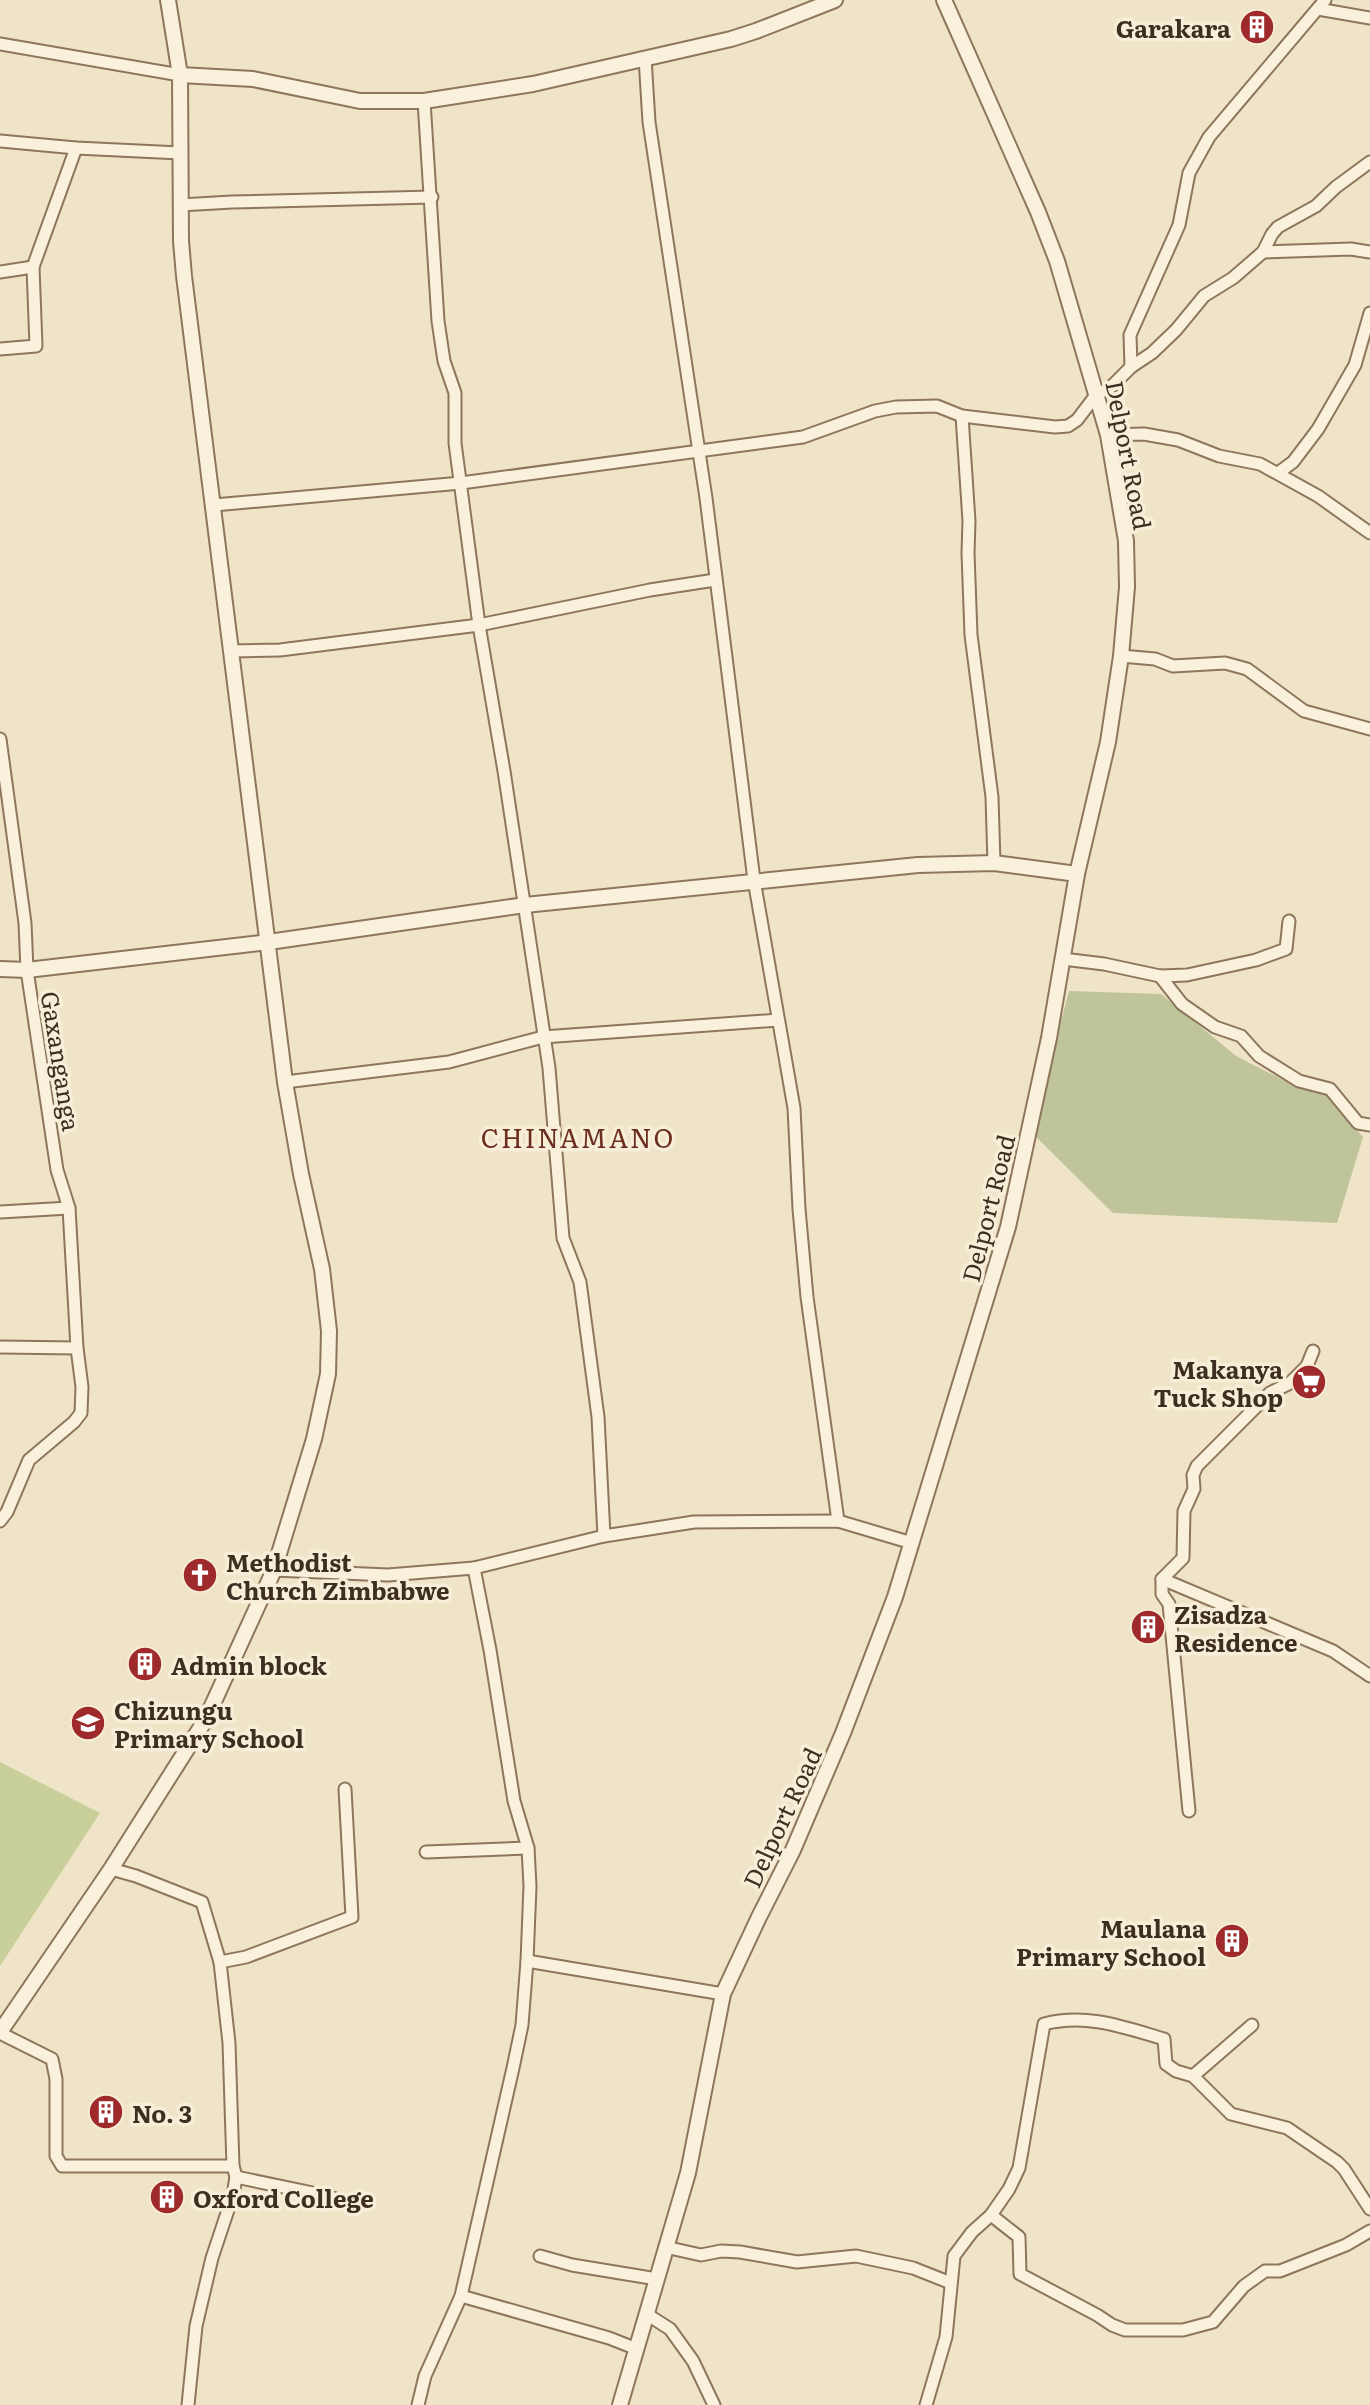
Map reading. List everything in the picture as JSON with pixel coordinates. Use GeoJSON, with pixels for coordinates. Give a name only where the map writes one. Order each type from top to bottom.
{"type":"FeatureCollection","features":[{"type":"Feature","properties":{"kind":"street"},"geometry":{"type":"LineString","coordinates":[[168,0],[180,75],[180,205],[184,276],[285,1082],[322,1269],[329,1331],[328,1374],[314,1439],[274,1570],[206,1719],[111,1869],[0,2032],[52,2059],[56,2079],[56,2156],[62,2166],[235,2171],[351,2204]]}},
{"type":"Feature","properties":{"kind":"street"},"geometry":{"type":"LineString","coordinates":[[0,44],[180,75],[253,79],[360,101],[424,101],[533,84],[756,31],[835,0]]}},
{"type":"Feature","properties":{"kind":"street","name":"Delport Road"},"geometry":{"type":"LineString","coordinates":[[620,2405],[688,2173],[723,1994],[793,1850],[843,1733],[895,1597],[1008,1227],[1049,1038],[1077,874],[1108,742],[1121,656],[1127,587],[1126,541],[1108,435],[1061,274],[1043,225],[944,0]]}},
{"type":"Feature","properties":{"kind":"street"},"geometry":{"type":"LineString","coordinates":[[1131,367],[1130,335],[1179,225],[1189,173],[1209,137],[1322,4],[1370,18]]}},
{"type":"Feature","properties":{"kind":"street"},"geometry":{"type":"LineString","coordinates":[[645,58],[649,122],[699,451],[754,880],[797,1130],[799,1209],[807,1297],[838,1521]]}},
{"type":"Feature","properties":{"kind":"street"},"geometry":{"type":"LineString","coordinates":[[424,101],[438,321],[444,361],[456,402],[455,443],[479,625],[549,1068],[563,1238],[580,1282],[598,1417],[604,1536]]}},
{"type":"Feature","properties":{"kind":"street"},"geometry":{"type":"LineString","coordinates":[[0,141],[180,153]]}},
{"type":"Feature","properties":{"kind":"street"},"geometry":{"type":"LineString","coordinates":[[0,349],[36,346],[33,267],[76,148]]}},
{"type":"Feature","properties":{"kind":"street"},"geometry":{"type":"LineString","coordinates":[[214,505],[461,483],[803,437],[875,411],[896,407],[937,406],[962,416],[1068,426],[1077,420],[1096,395],[1111,387],[1131,367],[1152,353],[1204,296],[1233,278],[1263,252],[1278,227],[1316,206],[1370,162]]}},
{"type":"Feature","properties":{"kind":"street"},"geometry":{"type":"LineString","coordinates":[[180,205],[432,197]]}},
{"type":"Feature","properties":{"kind":"street"},"geometry":{"type":"LineString","coordinates":[[1263,252],[1351,249],[1370,252]]}},
{"type":"Feature","properties":{"kind":"street"},"geometry":{"type":"LineString","coordinates":[[0,272],[33,267]]}},
{"type":"Feature","properties":{"kind":"street"},"geometry":{"type":"LineString","coordinates":[[1278,473],[1293,462],[1318,429],[1355,365],[1370,313]]}},
{"type":"Feature","properties":{"kind":"street"},"geometry":{"type":"LineString","coordinates":[[962,416],[969,521],[971,635],[992,797],[994,863]]}},
{"type":"Feature","properties":{"kind":"street"},"geometry":{"type":"LineString","coordinates":[[1108,435],[1144,434],[1178,440],[1219,456],[1260,464],[1318,496],[1370,533]]}},
{"type":"Feature","properties":{"kind":"street"},"geometry":{"type":"LineString","coordinates":[[231,651],[280,650],[479,625],[715,580]]}},
{"type":"Feature","properties":{"kind":"street"},"geometry":{"type":"LineString","coordinates":[[1121,656],[1155,659],[1173,666],[1225,663],[1247,669],[1304,711],[1370,729]]}},
{"type":"Feature","properties":{"kind":"street","name":"Gaxanganga"},"geometry":{"type":"LineString","coordinates":[[0,739],[1,765],[25,923],[27,970],[57,1170],[69,1208],[82,1387],[81,1413],[29,1460],[7,1512],[0,1521]]}},
{"type":"Feature","properties":{"kind":"street"},"geometry":{"type":"LineString","coordinates":[[0,969],[27,970],[269,942],[525,905],[918,865],[994,863],[1077,874]]}},
{"type":"Feature","properties":{"kind":"street"},"geometry":{"type":"LineString","coordinates":[[1063,959],[1160,976],[1187,975],[1256,960],[1286,949],[1289,921]]}},
{"type":"Feature","properties":{"kind":"street"},"geometry":{"type":"LineString","coordinates":[[1160,976],[1182,1004],[1215,1027],[1241,1036],[1259,1056],[1299,1081],[1330,1089],[1358,1123],[1370,1125]]}},
{"type":"Feature","properties":{"kind":"street"},"geometry":{"type":"LineString","coordinates":[[285,1082],[449,1062],[543,1037],[778,1020]]}},
{"type":"Feature","properties":{"kind":"street"},"geometry":{"type":"LineString","coordinates":[[0,1212],[69,1208]]}},
{"type":"Feature","properties":{"kind":"street"},"geometry":{"type":"LineString","coordinates":[[0,1347],[77,1348]]}},
{"type":"Feature","properties":{"kind":"street"},"geometry":{"type":"LineString","coordinates":[[1189,1811],[1169,1604],[1162,1594],[1162,1579],[1183,1558],[1184,1511],[1194,1489],[1193,1475],[1197,1466],[1270,1393],[1290,1383],[1307,1366],[1313,1351]]}},
{"type":"Feature","properties":{"kind":"street"},"geometry":{"type":"LineString","coordinates":[[274,1570],[388,1575],[474,1568],[604,1536],[694,1522],[838,1521],[912,1543]]}},
{"type":"Feature","properties":{"kind":"street"},"geometry":{"type":"LineString","coordinates":[[418,2405],[425,2376],[461,2296],[522,2025],[527,1961],[528,1848],[514,1801],[474,1568]]}},
{"type":"Feature","properties":{"kind":"street"},"geometry":{"type":"LineString","coordinates":[[1162,1579],[1333,1651],[1370,1676]]}},
{"type":"Feature","properties":{"kind":"street"},"geometry":{"type":"LineString","coordinates":[[220,1962],[246,1957],[352,1917],[345,1789]]}},
{"type":"Feature","properties":{"kind":"street"},"geometry":{"type":"LineString","coordinates":[[426,1852],[528,1848]]}},
{"type":"Feature","properties":{"kind":"street"},"geometry":{"type":"LineString","coordinates":[[111,1869],[202,1902],[220,1962],[229,2043],[235,2171],[233,2195],[212,2258],[196,2326],[188,2405]]}},
{"type":"Feature","properties":{"kind":"street"},"geometry":{"type":"LineString","coordinates":[[527,1961],[723,1994]]}},
{"type":"Feature","properties":{"kind":"street"},"geometry":{"type":"LineString","coordinates":[[926,2405],[946,2337],[954,2256],[972,2232],[991,2215],[1019,2168],[1044,2024],[1077,2018],[1164,2039],[1166,2064],[1193,2076],[1231,2114],[1287,2128],[1337,2162],[1370,2209]]}},
{"type":"Feature","properties":{"kind":"street"},"geometry":{"type":"LineString","coordinates":[[1193,2076],[1252,2025]]}},
{"type":"Feature","properties":{"kind":"street"},"geometry":{"type":"LineString","coordinates":[[991,2215],[1019,2237],[1020,2274],[1125,2330],[1183,2330],[1213,2322],[1244,2286],[1265,2271],[1280,2271],[1346,2245],[1370,2231]]}},
{"type":"Feature","properties":{"kind":"street"},"geometry":{"type":"LineString","coordinates":[[665,2247],[701,2255],[721,2251],[740,2252],[797,2262],[856,2256],[913,2268],[951,2283]]}},
{"type":"Feature","properties":{"kind":"street"},"geometry":{"type":"LineString","coordinates":[[540,2256],[572,2265],[657,2279]]}},
{"type":"Feature","properties":{"kind":"street"},"geometry":{"type":"LineString","coordinates":[[461,2296],[609,2338],[637,2349]]}},
{"type":"Feature","properties":{"kind":"street"},"geometry":{"type":"LineString","coordinates":[[648,2315],[670,2329],[693,2361],[714,2405]]}},
{"type":"Feature","properties":{"kind":"green space"},"geometry":{"type":"Polygon","coordinates":[[[1069,991],[1161,994],[1236,1056],[1283,1080],[1328,1095],[1363,1137],[1337,1223],[1113,1213],[1032,1133],[1069,991]]]}},
{"type":"Feature","properties":{"kind":"green space"},"geometry":{"type":"Polygon","coordinates":[[[0,1762],[100,1813],[0,1966],[0,1762]]]}},
{"type":"Feature","properties":{"kind":"place","name":"Garakara"},"geometry":{"type":"Point","coordinates":[1257,27]}},
{"type":"Feature","properties":{"kind":"place","name":"Makanya Tuck Shop"},"geometry":{"type":"Point","coordinates":[1309,1382]}},
{"type":"Feature","properties":{"kind":"place","name":"Methodist Church Zimbabwe"},"geometry":{"type":"Point","coordinates":[200,1575]}},
{"type":"Feature","properties":{"kind":"place","name":"Zisadza Residence"},"geometry":{"type":"Point","coordinates":[1148,1627]}},
{"type":"Feature","properties":{"kind":"place","name":"Admin block"},"geometry":{"type":"Point","coordinates":[145,1664]}},
{"type":"Feature","properties":{"kind":"place","name":"Chizungu Primary School"},"geometry":{"type":"Point","coordinates":[88,1723]}},
{"type":"Feature","properties":{"kind":"place","name":"Maulana Primary School"},"geometry":{"type":"Point","coordinates":[1232,1941]}},
{"type":"Feature","properties":{"kind":"place","name":"No. 3"},"geometry":{"type":"Point","coordinates":[106,2112]}},
{"type":"Feature","properties":{"kind":"place","name":"Oxford College"},"geometry":{"type":"Point","coordinates":[167,2197]}},
{"type":"Feature","properties":{"kind":"district","name":"CHINAMANO"},"geometry":{"type":"Point","coordinates":[578,1136]}}]}
